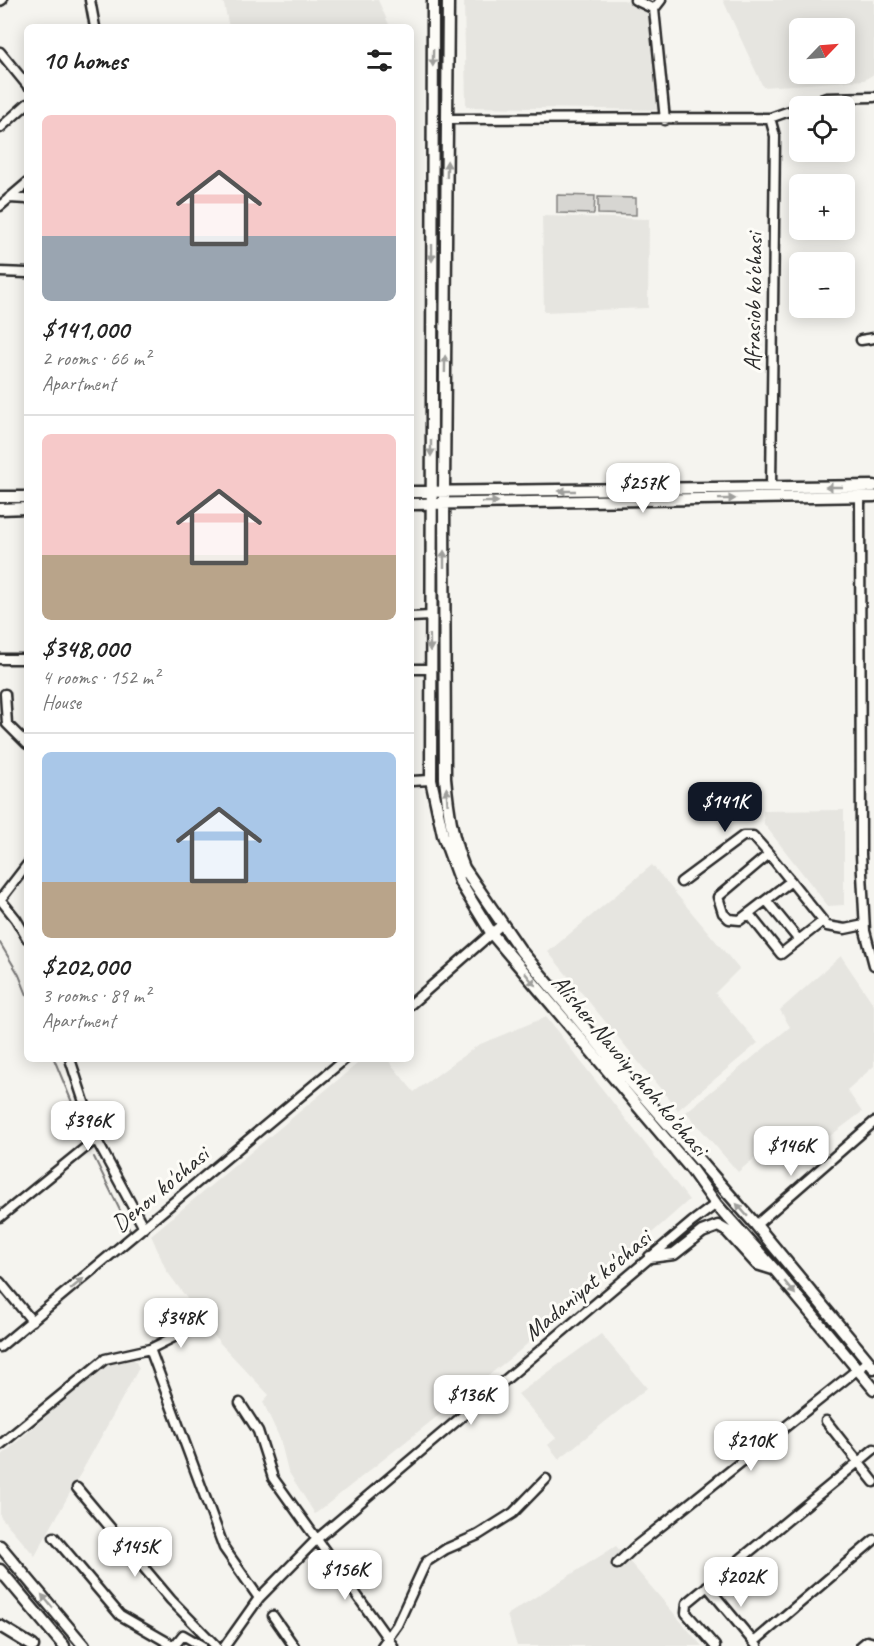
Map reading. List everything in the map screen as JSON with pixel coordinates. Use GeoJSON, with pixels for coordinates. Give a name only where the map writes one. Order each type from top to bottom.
{"type":"FeatureCollection","features":[{"type":"Feature","properties":{"kind":"main road","name":"Alisher Navoiy shoh ko'chasi"},"geometry":{"type":"LineString","coordinates":[[433,0],[430,780],[443,835],[460,882],[492,933],[691,1169],[715,1203],[776,1270],[874,1389]]}},
{"type":"Feature","properties":{"kind":"main road","name":"Alisher Navoiy shoh ko'chasi"},"geometry":{"type":"LineString","coordinates":[[448,0],[444,491],[445,770],[448,810],[459,855],[501,925],[521,951],[621,1071],[756,1225],[871,1364]]}},
{"type":"Feature","properties":{"kind":"main road"},"geometry":{"type":"LineString","coordinates":[[432,303],[446,303]]}},
{"type":"Feature","properties":{"kind":"main road"},"geometry":{"type":"LineString","coordinates":[[414,492],[874,486]]}},
{"type":"Feature","properties":{"kind":"main road"},"geometry":{"type":"LineString","coordinates":[[414,504],[874,496]]}},
{"type":"Feature","properties":{"kind":"main road"},"geometry":{"type":"LineString","coordinates":[[0,497],[24,497]]}},
{"type":"Feature","properties":{"kind":"main road"},"geometry":{"type":"LineString","coordinates":[[0,509],[24,508]]}},
{"type":"Feature","properties":{"kind":"main road"},"geometry":{"type":"LineString","coordinates":[[715,1203],[718,1192],[727,1192]]}},
{"type":"Feature","properties":{"kind":"main road"},"geometry":{"type":"LineString","coordinates":[[745,1236],[753,1233],[756,1225]]}},
{"type":"Feature","properties":{"kind":"main road"},"geometry":{"type":"LineString","coordinates":[[650,1257],[674,1254],[702,1232],[718,1226],[727,1232],[757,1264],[776,1270]]}},
{"type":"Feature","properties":{"kind":"main road"},"geometry":{"type":"LineString","coordinates":[[0,1546],[84,1646]]}},
{"type":"Feature","properties":{"kind":"main road"},"geometry":{"type":"LineString","coordinates":[[0,1570],[64,1646]]}},
{"type":"Feature","properties":{"kind":"main road"},"geometry":{"type":"LineString","coordinates":[[0,1626],[33,1646]]}},
{"type":"Feature","properties":{"kind":"street"},"geometry":{"type":"LineString","coordinates":[[90,0],[94,24]]}},
{"type":"Feature","properties":{"kind":"street"},"geometry":{"type":"LineString","coordinates":[[635,0],[654,9]]}},
{"type":"Feature","properties":{"kind":"street"},"geometry":{"type":"LineString","coordinates":[[661,0],[654,9],[665,120]]}},
{"type":"Feature","properties":{"kind":"street"},"geometry":{"type":"LineString","coordinates":[[0,52],[24,81]]}},
{"type":"Feature","properties":{"kind":"street"},"geometry":{"type":"LineString","coordinates":[[448,119],[770,118],[826,98],[874,97]]}},
{"type":"Feature","properties":{"kind":"street"},"geometry":{"type":"LineString","coordinates":[[0,128],[24,107]]}},
{"type":"Feature","properties":{"kind":"street","name":"Afrasiob ko'chasi"},"geometry":{"type":"LineString","coordinates":[[770,118],[775,136],[771,487]]}},
{"type":"Feature","properties":{"kind":"street"},"geometry":{"type":"LineString","coordinates":[[0,206],[24,186]]}},
{"type":"Feature","properties":{"kind":"street"},"geometry":{"type":"LineString","coordinates":[[9,198],[24,199]]}},
{"type":"Feature","properties":{"kind":"street"},"geometry":{"type":"LineString","coordinates":[[0,272],[24,273]]}},
{"type":"Feature","properties":{"kind":"street"},"geometry":{"type":"LineString","coordinates":[[861,339],[874,338]]}},
{"type":"Feature","properties":{"kind":"street"},"geometry":{"type":"LineString","coordinates":[[860,496],[861,854],[864,925],[874,965]]}},
{"type":"Feature","properties":{"kind":"street"},"geometry":{"type":"LineString","coordinates":[[414,617],[430,616]]}},
{"type":"Feature","properties":{"kind":"street"},"geometry":{"type":"LineString","coordinates":[[0,659],[24,659]]}},
{"type":"Feature","properties":{"kind":"street"},"geometry":{"type":"LineString","coordinates":[[414,669],[431,669]]}},
{"type":"Feature","properties":{"kind":"street"},"geometry":{"type":"LineString","coordinates":[[5,694],[7,724],[24,741]]}},
{"type":"Feature","properties":{"kind":"street"},"geometry":{"type":"LineString","coordinates":[[414,781],[430,780]]}},
{"type":"Feature","properties":{"kind":"street"},"geometry":{"type":"LineString","coordinates":[[681,882],[743,836],[753,837],[827,926],[845,929],[864,925]]}},
{"type":"Feature","properties":{"kind":"street"},"geometry":{"type":"LineString","coordinates":[[769,854],[718,897],[723,913],[729,919],[740,920],[791,881]]}},
{"type":"Feature","properties":{"kind":"street"},"geometry":{"type":"LineString","coordinates":[[24,869],[0,900],[24,933]]}},
{"type":"Feature","properties":{"kind":"street"},"geometry":{"type":"LineString","coordinates":[[766,900],[798,939]]}},
{"type":"Feature","properties":{"kind":"street"},"geometry":{"type":"LineString","coordinates":[[749,914],[781,954],[823,921]]}},
{"type":"Feature","properties":{"kind":"street"},"geometry":{"type":"LineString","coordinates":[[414,1001],[501,925]]}},
{"type":"Feature","properties":{"kind":"street"},"geometry":{"type":"LineString","coordinates":[[71,1062],[96,1139],[144,1228]]}},
{"type":"Feature","properties":{"kind":"street","name":"Denov ko'chasi"},"geometry":{"type":"LineString","coordinates":[[0,1347],[341,1062]]}},
{"type":"Feature","properties":{"kind":"street"},"geometry":{"type":"LineString","coordinates":[[756,1225],[874,1122]]}},
{"type":"Feature","properties":{"kind":"street"},"geometry":{"type":"LineString","coordinates":[[0,1217],[96,1139]]}},
{"type":"Feature","properties":{"kind":"street","name":"Madaniyat ko'chasi"},"geometry":{"type":"LineString","coordinates":[[225,1646],[259,1598],[317,1539],[715,1203]]}},
{"type":"Feature","properties":{"kind":"street"},"geometry":{"type":"LineString","coordinates":[[0,1281],[32,1321]]}},
{"type":"Feature","properties":{"kind":"street"},"geometry":{"type":"LineString","coordinates":[[0,1445],[105,1359],[150,1349],[200,1324]]}},
{"type":"Feature","properties":{"kind":"street"},"geometry":{"type":"LineString","coordinates":[[150,1349],[224,1548],[259,1598]]}},
{"type":"Feature","properties":{"kind":"street"},"geometry":{"type":"LineString","coordinates":[[616,1564],[857,1370],[871,1364]]}},
{"type":"Feature","properties":{"kind":"street"},"geometry":{"type":"LineString","coordinates":[[240,1403],[258,1431],[273,1478],[388,1644]]}},
{"type":"Feature","properties":{"kind":"street"},"geometry":{"type":"LineString","coordinates":[[826,1421],[874,1482]]}},
{"type":"Feature","properties":{"kind":"street"},"geometry":{"type":"LineString","coordinates":[[715,1646],[686,1613],[687,1603],[874,1449]]}},
{"type":"Feature","properties":{"kind":"street"},"geometry":{"type":"LineString","coordinates":[[388,1644],[426,1562],[446,1549],[478,1535],[513,1513],[546,1479]]}},
{"type":"Feature","properties":{"kind":"street"},"geometry":{"type":"LineString","coordinates":[[77,1488],[171,1600],[216,1646]]}},
{"type":"Feature","properties":{"kind":"street"},"geometry":{"type":"LineString","coordinates":[[54,1537],[120,1616],[174,1646],[183,1635],[202,1646]]}},
{"type":"Feature","properties":{"kind":"street"},"geometry":{"type":"LineString","coordinates":[[706,1586],[755,1644],[874,1540]]}},
{"type":"Feature","properties":{"kind":"street"},"geometry":{"type":"LineString","coordinates":[[273,1616],[294,1646]]}},
{"type":"Feature","properties":{"kind":"street"},"geometry":{"type":"LineString","coordinates":[[861,1646],[867,1641],[874,1642]]}},
{"type":"Feature","properties":{"kind":"shaded area"},"geometry":{"type":"Polygon","coordinates":[[[223,0],[378,0],[389,24],[228,24],[223,0]]]}},
{"type":"Feature","properties":{"kind":"shaded area"},"geometry":{"type":"Polygon","coordinates":[[[464,0],[624,0],[648,11],[653,29],[660,110],[466,107],[464,0]]]}},
{"type":"Feature","properties":{"kind":"shaded area"},"geometry":{"type":"Polygon","coordinates":[[[723,0],[874,0],[874,74],[864,80],[855,81],[855,18],[789,18],[789,84],[806,84],[763,87],[723,0]]]}},
{"type":"Feature","properties":{"kind":"shaded area"},"geometry":{"type":"Polygon","coordinates":[[[557,195],[595,196],[594,214],[557,213],[557,195]]]}},
{"type":"Feature","properties":{"kind":"shaded area"},"geometry":{"type":"Polygon","coordinates":[[[598,197],[636,198],[636,215],[598,214],[598,197]]]}},
{"type":"Feature","properties":{"kind":"shaded area"},"geometry":{"type":"Polygon","coordinates":[[[542,216],[649,219],[648,308],[544,312],[542,216]]]}},
{"type":"Feature","properties":{"kind":"shaded area"},"geometry":{"type":"Polygon","coordinates":[[[844,810],[844,905],[828,906],[764,824],[763,811],[844,810]]]}},
{"type":"Feature","properties":{"kind":"shaded area"},"geometry":{"type":"Polygon","coordinates":[[[652,865],[739,969],[715,993],[758,1043],[678,1110],[548,952],[652,865]]]}},
{"type":"Feature","properties":{"kind":"shaded area"},"geometry":{"type":"Polygon","coordinates":[[[841,956],[874,1005],[874,1066],[847,1090],[862,1112],[798,1160],[775,1141],[738,1172],[686,1112],[790,1027],[780,1010],[841,956]]]}},
{"type":"Feature","properties":{"kind":"shaded area"},"geometry":{"type":"Polygon","coordinates":[[[546,1017],[689,1200],[518,1352],[315,1514],[288,1471],[280,1439],[263,1402],[269,1395],[219,1342],[166,1270],[151,1235],[359,1062],[389,1062],[414,1092],[478,1045],[546,1017]]]}},
{"type":"Feature","properties":{"kind":"shaded area"},"geometry":{"type":"Polygon","coordinates":[[[601,1334],[647,1388],[559,1459],[548,1445],[556,1438],[518,1394],[601,1334]]]}},
{"type":"Feature","properties":{"kind":"shaded area"},"geometry":{"type":"Polygon","coordinates":[[[133,1357],[139,1368],[35,1556],[0,1516],[0,1457],[105,1364],[133,1357]]]}},
{"type":"Feature","properties":{"kind":"shaded area"},"geometry":{"type":"Polygon","coordinates":[[[616,1546],[702,1646],[517,1646],[507,1615],[616,1546]]]}},
{"type":"Feature","properties":{"kind":"waterway"},"geometry":{"type":"LineString","coordinates":[[0,943],[24,988]]}},
{"type":"Feature","properties":{"kind":"waterway"},"geometry":{"type":"LineString","coordinates":[[55,1062],[86,1136]]}},
{"type":"Feature","properties":{"kind":"waterway"},"geometry":{"type":"LineString","coordinates":[[94,1157],[131,1233]]}}]}
